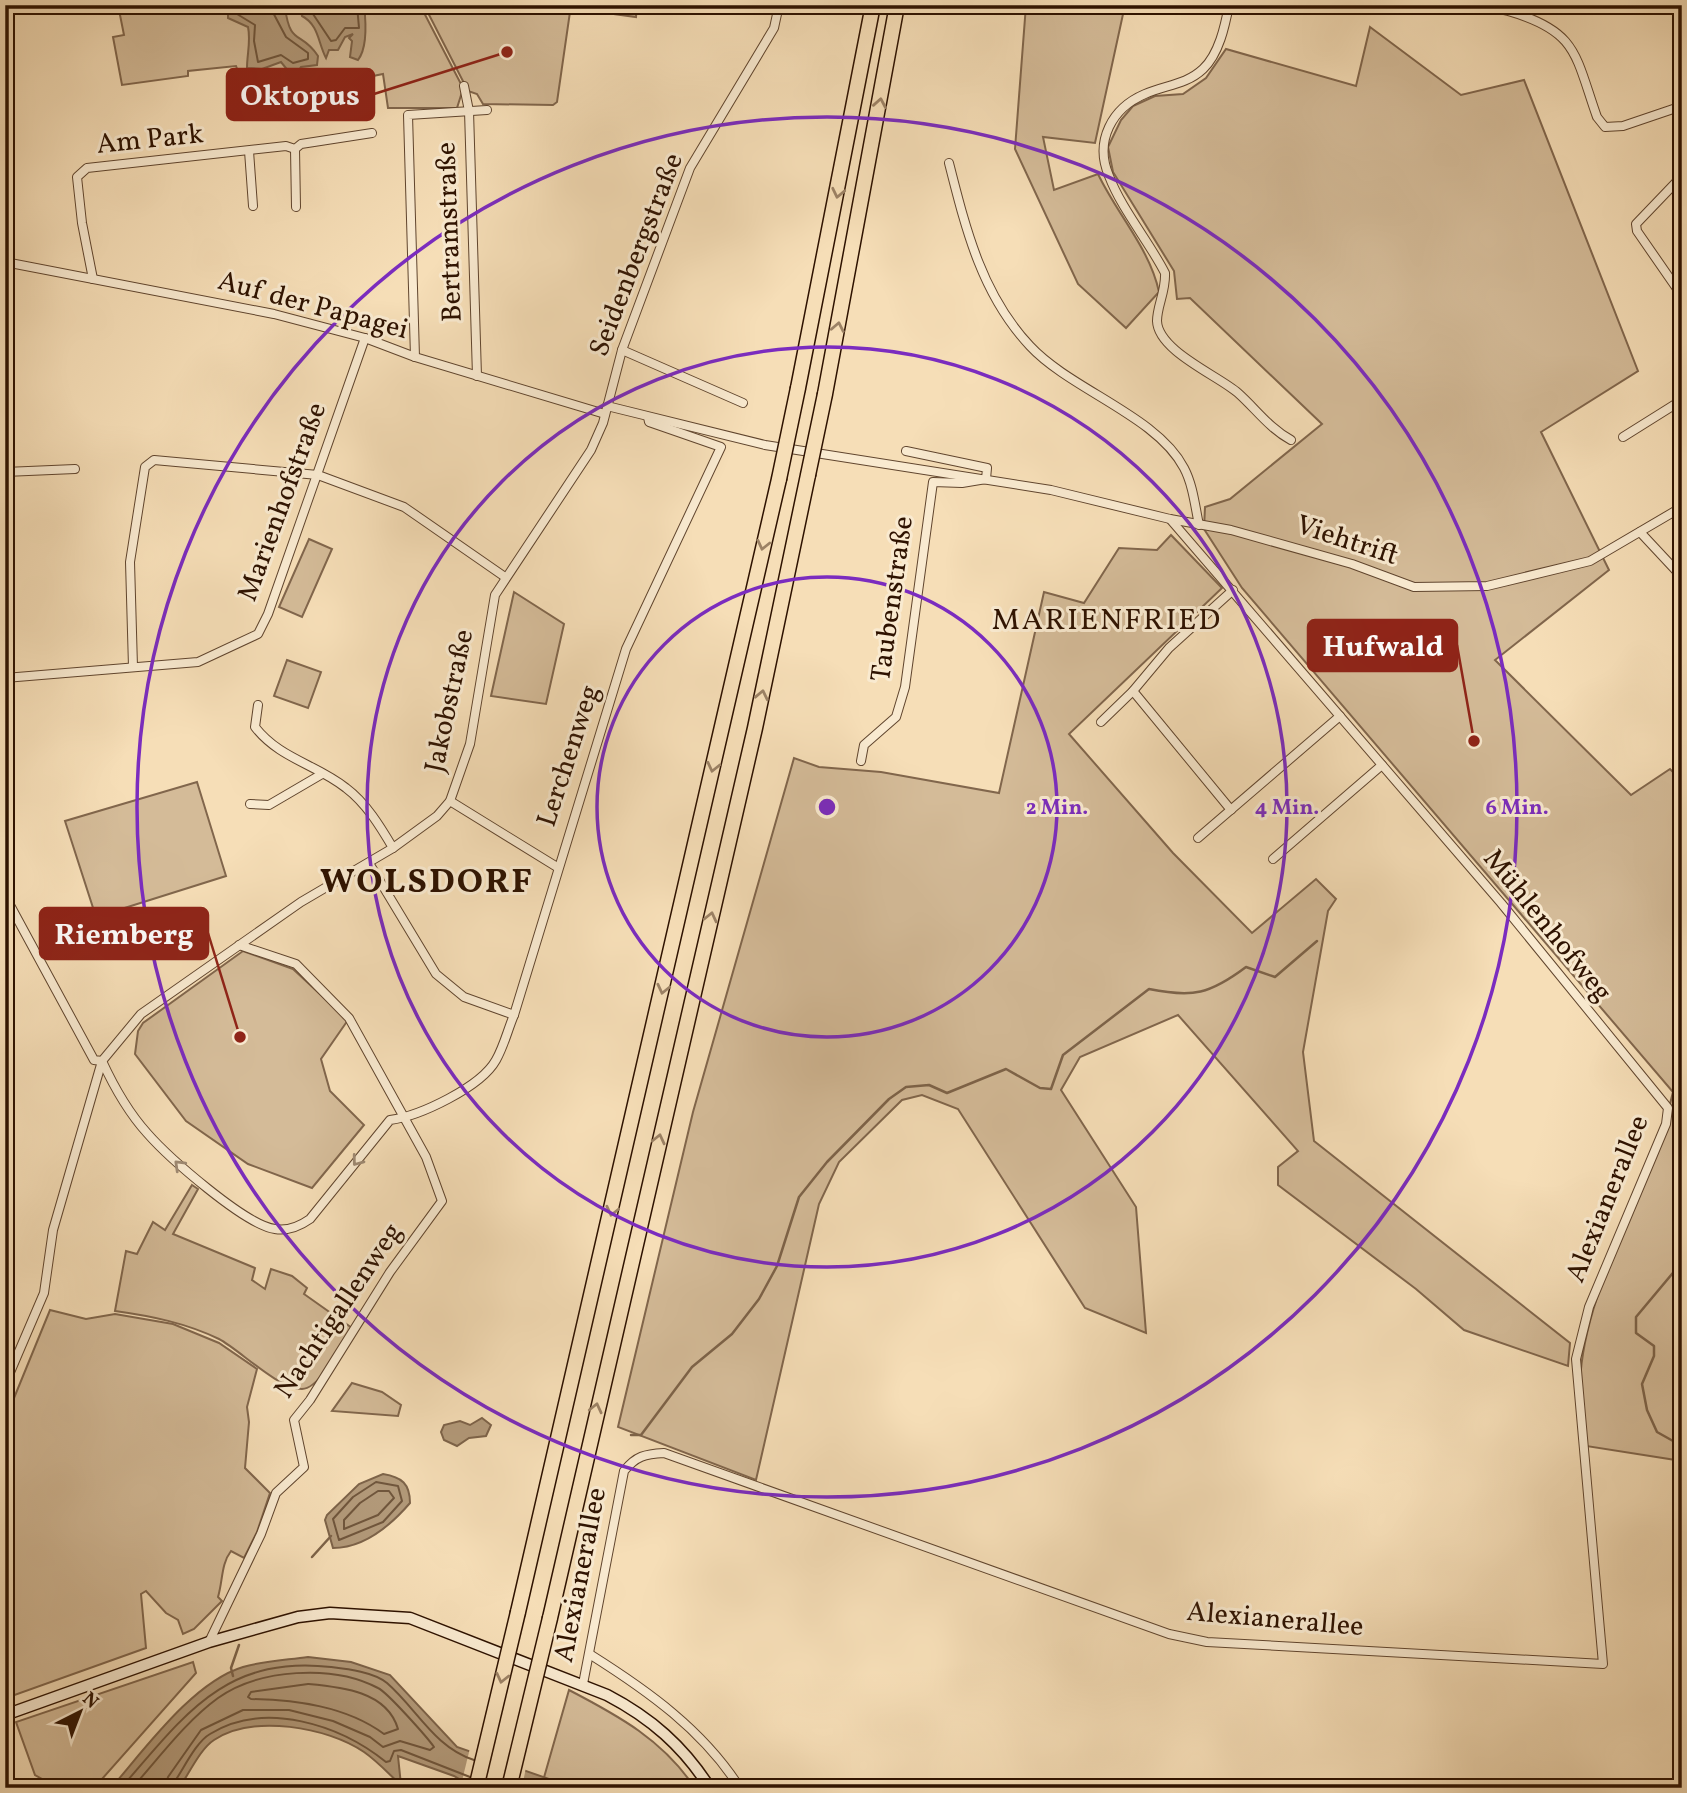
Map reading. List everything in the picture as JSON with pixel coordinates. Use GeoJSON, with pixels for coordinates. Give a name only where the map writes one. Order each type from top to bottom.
{"type":"FeatureCollection","features":[{"type":"Feature","properties":{"kind":"highway"},"geometry":{"type":"LineString","coordinates":[[476,1788],[779,479],[873,5]]}},
{"type":"Feature","properties":{"kind":"highway"},"geometry":{"type":"LineString","coordinates":[[509,1788],[755,728],[825,394],[897,5]]}},
{"type":"Feature","properties":{"kind":"main road"},"geometry":{"type":"LineString","coordinates":[[5,1716],[209,1642],[298,1617],[330,1613],[410,1618],[583,1684],[634,1709],[665,1732],[692,1759],[710,1788]]}},
{"type":"Feature","properties":{"kind":"street","name":"Seidenbergstraße"},"geometry":{"type":"LineString","coordinates":[[606,410],[622,350],[690,168],[774,28],[779,5]]}},
{"type":"Feature","properties":{"kind":"street"},"geometry":{"type":"LineString","coordinates":[[1229,5],[1210,62],[1193,77],[1172,88],[1147,93],[1122,106],[1106,131],[1102,155],[1109,176],[1165,273],[1166,289],[1157,322],[1162,334],[1201,370],[1236,391],[1275,431],[1291,440]]}},
{"type":"Feature","properties":{"kind":"street"},"geometry":{"type":"LineString","coordinates":[[1476,5],[1494,12],[1504,9],[1553,29],[1569,41],[1597,117],[1605,127],[1623,125],[1682,106]]}},
{"type":"Feature","properties":{"kind":"street","name":"Bertramstraße"},"geometry":{"type":"LineString","coordinates":[[464,86],[469,111],[477,376]]}},
{"type":"Feature","properties":{"kind":"street"},"geometry":{"type":"LineString","coordinates":[[415,357],[408,115],[487,110]]}},
{"type":"Feature","properties":{"kind":"street","name":"Am Park"},"geometry":{"type":"LineString","coordinates":[[93,279],[77,177],[87,168],[286,146],[295,149],[301,144],[372,134]]}},
{"type":"Feature","properties":{"kind":"street"},"geometry":{"type":"LineString","coordinates":[[295,149],[296,207]]}},
{"type":"Feature","properties":{"kind":"street"},"geometry":{"type":"LineString","coordinates":[[249,150],[253,206]]}},
{"type":"Feature","properties":{"kind":"street"},"geometry":{"type":"LineString","coordinates":[[949,163],[985,282],[1001,311],[1030,347],[1050,365],[1154,434],[1171,450],[1184,468],[1199,525]]}},
{"type":"Feature","properties":{"kind":"street"},"geometry":{"type":"LineString","coordinates":[[1682,176],[1636,224],[1637,231],[1682,296]]}},
{"type":"Feature","properties":{"kind":"street","name":"Auf der Papagei"},"geometry":{"type":"LineString","coordinates":[[5,262],[274,314],[365,338],[477,376],[606,410],[765,445]]}},
{"type":"Feature","properties":{"kind":"street","name":"Marienhofstraße"},"geometry":{"type":"LineString","coordinates":[[8,677],[198,662],[258,634],[268,614],[365,338]]}},
{"type":"Feature","properties":{"kind":"street"},"geometry":{"type":"LineString","coordinates":[[622,350],[743,403]]}},
{"type":"Feature","properties":{"kind":"street"},"geometry":{"type":"LineString","coordinates":[[1623,437],[1682,400]]}},
{"type":"Feature","properties":{"kind":"street","name":"Jakobstraße"},"geometry":{"type":"LineString","coordinates":[[102,1061],[141,1014],[301,902],[393,848],[437,816],[450,801],[470,744],[495,595],[591,450],[606,410]]}},
{"type":"Feature","properties":{"kind":"street","name":"Lerchenweg"},"geometry":{"type":"LineString","coordinates":[[5,896],[94,1060],[102,1061],[119,1096],[147,1133],[191,1175],[226,1202],[273,1229],[299,1226],[310,1219],[379,1130],[390,1120],[405,1118],[474,1083],[495,1062],[514,1014],[626,649],[721,447],[649,422],[648,418]]}},
{"type":"Feature","properties":{"kind":"street","name":"Viehtrift"},"geometry":{"type":"LineString","coordinates":[[765,445],[1051,490],[1170,519],[1231,530],[1301,549],[1414,587],[1487,586],[1590,561],[1682,507]]}},
{"type":"Feature","properties":{"kind":"street","name":"Viehtrift"},"geometry":{"type":"LineString","coordinates":[[906,451],[987,468],[986,479]]}},
{"type":"Feature","properties":{"kind":"street"},"geometry":{"type":"LineString","coordinates":[[133,667],[130,562],[146,464],[162,460],[318,475],[404,507],[505,578]]}},
{"type":"Feature","properties":{"kind":"street"},"geometry":{"type":"LineString","coordinates":[[5,472],[75,469]]}},
{"type":"Feature","properties":{"kind":"street","name":"Taubenstraße"},"geometry":{"type":"LineString","coordinates":[[861,761],[864,745],[896,717],[905,687],[933,482],[962,483],[986,479]]}},
{"type":"Feature","properties":{"kind":"street","name":"Mühlenhofweg"},"geometry":{"type":"LineString","coordinates":[[1170,519],[1501,903],[1668,1108]]}},
{"type":"Feature","properties":{"kind":"street"},"geometry":{"type":"LineString","coordinates":[[1640,533],[1682,577]]}},
{"type":"Feature","properties":{"kind":"street"},"geometry":{"type":"LineString","coordinates":[[5,549],[8,677]]}},
{"type":"Feature","properties":{"kind":"street"},"geometry":{"type":"LineString","coordinates":[[1101,722],[1133,691],[1169,648],[1233,590]]}},
{"type":"Feature","properties":{"kind":"street"},"geometry":{"type":"LineString","coordinates":[[1133,691],[1231,810]]}},
{"type":"Feature","properties":{"kind":"street"},"geometry":{"type":"LineString","coordinates":[[258,705],[255,727],[268,744],[346,788],[375,818],[393,848]]}},
{"type":"Feature","properties":{"kind":"street"},"geometry":{"type":"LineString","coordinates":[[1198,838],[1340,716]]}},
{"type":"Feature","properties":{"kind":"street"},"geometry":{"type":"LineString","coordinates":[[1273,859],[1382,765]]}},
{"type":"Feature","properties":{"kind":"street"},"geometry":{"type":"LineString","coordinates":[[250,804],[269,805],[322,774]]}},
{"type":"Feature","properties":{"kind":"street"},"geometry":{"type":"LineString","coordinates":[[450,801],[557,867]]}},
{"type":"Feature","properties":{"kind":"street"},"geometry":{"type":"LineString","coordinates":[[369,863],[436,974],[464,997],[514,1014]]}},
{"type":"Feature","properties":{"kind":"street"},"geometry":{"type":"LineString","coordinates":[[239,945],[296,964],[349,1018],[405,1118]]}},
{"type":"Feature","properties":{"kind":"street"},"geometry":{"type":"LineString","coordinates":[[5,1384],[44,1293],[53,1230],[102,1061]]}},
{"type":"Feature","properties":{"kind":"street","name":"Alexianerallee"},"geometry":{"type":"LineString","coordinates":[[583,1684],[591,1655],[624,1471],[634,1459],[646,1454],[664,1453],[1170,1634],[1207,1642],[1602,1664],[1576,1359],[1589,1307],[1666,1124],[1668,1108]]}},
{"type":"Feature","properties":{"kind":"street","name":"Nachtigallenweg"},"geometry":{"type":"LineString","coordinates":[[209,1642],[261,1534],[276,1493],[304,1467],[294,1420],[310,1400],[390,1272],[442,1201],[426,1157],[405,1118]]}},
{"type":"Feature","properties":{"kind":"street"},"geometry":{"type":"LineString","coordinates":[[591,1655],[672,1710],[729,1770],[740,1788]]}},
{"type":"Feature","properties":{"kind":"shaded area"},"geometry":{"type":"Polygon","coordinates":[[[118,5],[420,5],[461,84],[462,92],[457,108],[388,108],[383,74],[249,101],[236,66],[188,71],[188,76],[122,85],[113,37],[124,35],[118,5]]]}},
{"type":"Feature","properties":{"kind":"shaded area"},"geometry":{"type":"Polygon","coordinates":[[[424,5],[571,5],[557,102],[553,105],[483,104],[477,94],[468,91],[424,5]]]}},
{"type":"Feature","properties":{"kind":"shaded area"},"geometry":{"type":"Polygon","coordinates":[[[592,5],[637,5],[636,17],[591,11],[592,5]]]}},
{"type":"Feature","properties":{"kind":"shaded area"},"geometry":{"type":"Polygon","coordinates":[[[1026,5],[1125,5],[1095,143],[1043,137],[1054,190],[1098,174],[1141,246],[1155,276],[1159,292],[1126,328],[1078,284],[1015,149],[1026,5]]]}},
{"type":"Feature","properties":{"kind":"shaded area"},"geometry":{"type":"Polygon","coordinates":[[[1370,27],[1461,95],[1524,80],[1638,371],[1541,432],[1609,570],[1495,660],[1631,795],[1670,769],[1682,781],[1682,1461],[1586,1446],[1580,1390],[1584,1346],[1593,1310],[1650,1164],[1673,1092],[1242,588],[1204,529],[1205,507],[1230,499],[1322,424],[1190,298],[1177,299],[1174,271],[1113,172],[1108,147],[1121,120],[1133,106],[1155,96],[1183,94],[1206,78],[1226,49],[1356,86],[1370,27]]]}},
{"type":"Feature","properties":{"kind":"shaded area"},"geometry":{"type":"Polygon","coordinates":[[[1171,535],[1222,588],[1069,734],[1173,853],[1252,933],[1316,879],[1336,899],[1328,911],[1303,1052],[1314,1141],[1570,1343],[1568,1366],[1464,1330],[1416,1289],[1278,1185],[1278,1167],[1298,1151],[1178,1015],[1080,1057],[1061,1090],[1136,1207],[1146,1333],[1085,1308],[958,1109],[922,1095],[902,1100],[839,1162],[819,1204],[756,1480],[618,1427],[693,1112],[794,758],[819,767],[881,772],[999,793],[1044,592],[1084,603],[1119,548],[1157,550],[1171,535]]]}},
{"type":"Feature","properties":{"kind":"shaded area"},"geometry":{"type":"Polygon","coordinates":[[[309,539],[332,549],[302,617],[279,607],[309,539]]]}},
{"type":"Feature","properties":{"kind":"shaded area"},"geometry":{"type":"Polygon","coordinates":[[[514,592],[564,624],[546,704],[491,696],[514,592]]]}},
{"type":"Feature","properties":{"kind":"shaded area"},"geometry":{"type":"Polygon","coordinates":[[[287,660],[321,672],[308,708],[274,696],[287,660]]]}},
{"type":"Feature","properties":{"kind":"shaded area"},"geometry":{"type":"Polygon","coordinates":[[[197,782],[226,876],[96,917],[65,821],[197,782]]]}},
{"type":"Feature","properties":{"kind":"shaded area"},"geometry":{"type":"Polygon","coordinates":[[[243,951],[293,969],[348,1020],[321,1059],[330,1091],[364,1125],[312,1188],[248,1164],[186,1121],[135,1054],[138,1031],[143,1023],[243,951]]]}},
{"type":"Feature","properties":{"kind":"shaded area"},"geometry":{"type":"Polygon","coordinates":[[[192,1185],[198,1189],[173,1234],[255,1268],[252,1280],[265,1289],[271,1269],[292,1276],[307,1288],[304,1294],[352,1328],[323,1374],[309,1387],[302,1389],[282,1383],[228,1344],[207,1333],[168,1321],[115,1311],[126,1251],[137,1254],[153,1222],[165,1230],[192,1185]]]}},
{"type":"Feature","properties":{"kind":"shaded area"},"geometry":{"type":"Polygon","coordinates":[[[50,1310],[86,1319],[115,1314],[173,1324],[219,1343],[257,1369],[247,1407],[249,1422],[245,1468],[270,1493],[257,1532],[244,1558],[231,1551],[228,1556],[218,1597],[222,1601],[194,1629],[183,1634],[178,1620],[166,1613],[146,1591],[141,1594],[146,1648],[9,1697],[5,1686],[5,1420],[50,1310]]]}},
{"type":"Feature","properties":{"kind":"shaded area"},"geometry":{"type":"Polygon","coordinates":[[[352,1383],[382,1392],[401,1405],[398,1416],[332,1411],[352,1383]]]}},
{"type":"Feature","properties":{"kind":"shaded area"},"geometry":{"type":"Polygon","coordinates":[[[193,1662],[196,1673],[94,1788],[58,1788],[35,1775],[16,1722],[193,1662]]]}},
{"type":"Feature","properties":{"kind":"shaded area"},"geometry":{"type":"Polygon","coordinates":[[[569,1690],[639,1731],[669,1756],[695,1788],[541,1788],[569,1690]]]}},
{"type":"Feature","properties":{"kind":"water"},"geometry":{"type":"Polygon","coordinates":[[[232,5],[273,5],[277,9],[285,7],[290,28],[318,56],[317,65],[301,67],[294,78],[281,62],[262,69],[247,68],[248,27],[228,18],[228,9],[232,5]]]}},
{"type":"Feature","properties":{"kind":"water"},"geometry":{"type":"Polygon","coordinates":[[[300,5],[364,5],[365,41],[358,60],[350,57],[352,41],[349,38],[353,34],[345,37],[338,50],[329,50],[326,58],[315,29],[302,16],[300,5]]]}},
{"type":"Feature","properties":{"kind":"water"},"geometry":{"type":"Polygon","coordinates":[[[482,1418],[491,1425],[486,1436],[469,1438],[457,1446],[444,1440],[441,1432],[444,1425],[460,1421],[470,1425],[482,1418]]]}},
{"type":"Feature","properties":{"kind":"water"},"geometry":{"type":"Polygon","coordinates":[[[383,1474],[404,1482],[410,1503],[366,1540],[333,1548],[325,1520],[327,1515],[359,1484],[383,1474]]]}},
{"type":"Feature","properties":{"kind":"water"},"geometry":{"type":"Polygon","coordinates":[[[308,1657],[351,1662],[390,1675],[457,1747],[572,1787],[583,1782],[600,1788],[474,1788],[454,1776],[398,1756],[401,1785],[369,1756],[349,1743],[311,1730],[269,1726],[249,1727],[214,1740],[199,1755],[179,1788],[111,1788],[171,1718],[224,1675],[243,1667],[308,1657]]]}},
{"type":"Feature","properties":{"kind":"pier"},"geometry":{"type":"Polygon","coordinates":[[[470,1748],[526,1767],[522,1788],[467,1788],[461,1785],[470,1748]]]}},
{"type":"Feature","properties":{"kind":"waterway"},"geometry":{"type":"LineString","coordinates":[[631,1435],[641,1435],[692,1367],[732,1334],[759,1299],[777,1266],[799,1197],[827,1162],[889,1099],[906,1087],[929,1085],[947,1093],[1006,1069],[1040,1088],[1051,1089],[1063,1055],[1149,989],[1178,993],[1200,992],[1222,983],[1246,967],[1275,977],[1317,941]]}},
{"type":"Feature","properties":{"kind":"waterway"},"geometry":{"type":"LineString","coordinates":[[1682,1242],[1677,1268],[1636,1317],[1636,1333],[1654,1346],[1654,1356],[1642,1384],[1647,1410],[1657,1432],[1682,1446]]}},
{"type":"Feature","properties":{"kind":"waterway"},"geometry":{"type":"LineString","coordinates":[[312,1557],[331,1536]]}},
{"type":"Feature","properties":{"kind":"waterway"},"geometry":{"type":"LineString","coordinates":[[233,1676],[231,1668],[239,1645]]}},
{"type":"Feature","properties":{"kind":"place","name":"Oktopus"},"geometry":{"type":"Point","coordinates":[507,52]}},
{"type":"Feature","properties":{"kind":"place","name":"Hufwald"},"geometry":{"type":"Point","coordinates":[1474,741]}},
{"type":"Feature","properties":{"kind":"place","name":"Riemberg"},"geometry":{"type":"Point","coordinates":[240,1037]}},
{"type":"Feature","properties":{"kind":"district","name":"MARIENFRIED"},"geometry":{"type":"Point","coordinates":[1107,621]}},
{"type":"Feature","properties":{"kind":"district","name":"WOLSDORF"},"geometry":{"type":"Point","coordinates":[427,883]}}]}
